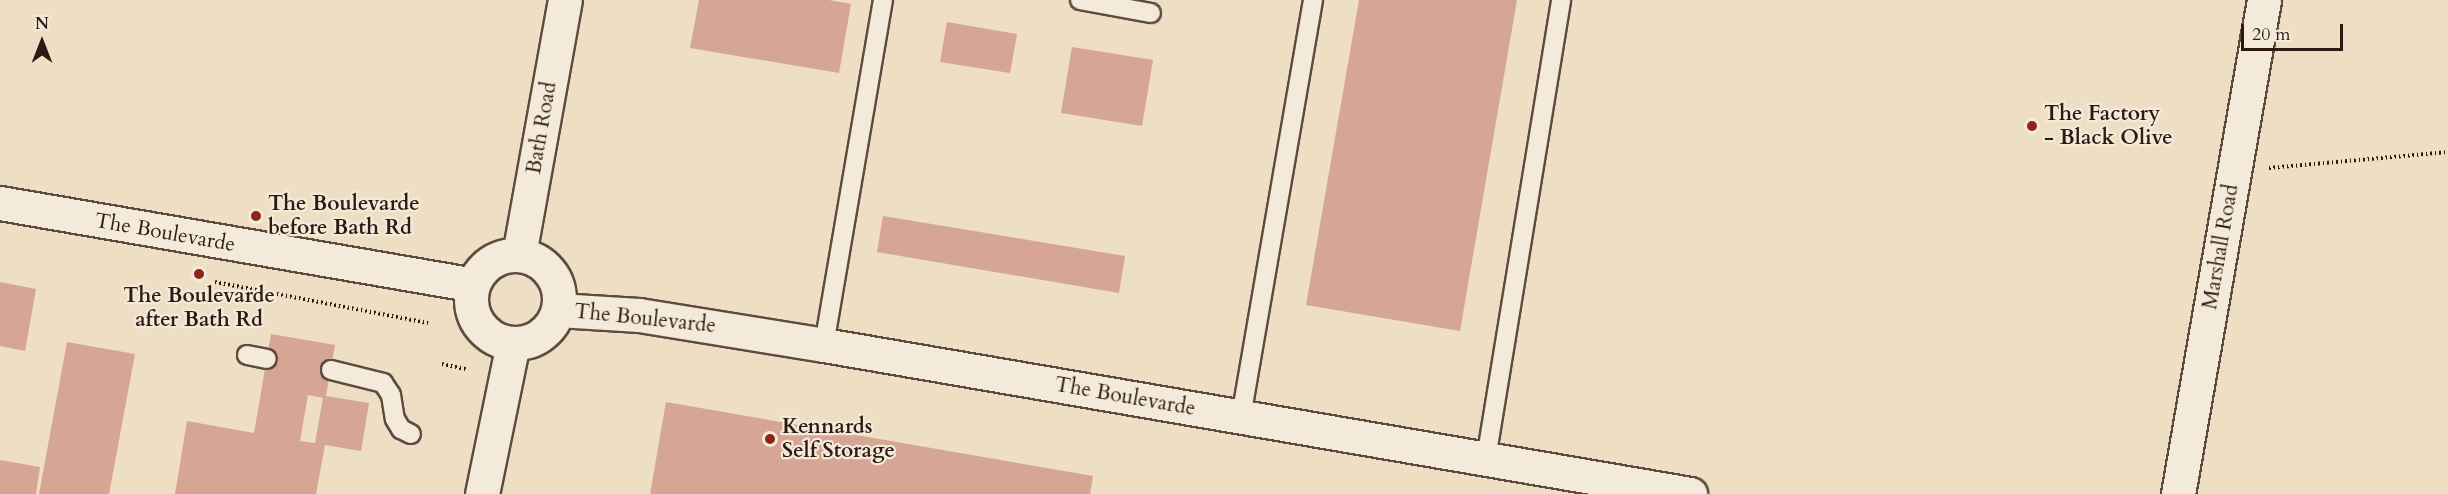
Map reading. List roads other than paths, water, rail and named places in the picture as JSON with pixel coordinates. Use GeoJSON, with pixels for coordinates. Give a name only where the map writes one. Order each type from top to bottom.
{"type":"FeatureCollection","features":[{"type":"Feature","properties":{"kind":"street","name":"Bath Road"},"geometry":{"type":"LineString","coordinates":[[519,255],[565,0]]}},
{"type":"Feature","properties":{"kind":"street","name":"Marshall Road"},"geometry":{"type":"LineString","coordinates":[[2178,494],[2264,0]]}},
{"type":"Feature","properties":{"kind":"street","name":"The Boulevarde"},"geometry":{"type":"LineString","coordinates":[[0,203],[473,285]]}},
{"type":"Feature","properties":{"kind":"street"},"geometry":{"type":"LineString","coordinates":[[519,255],[534,259],[551,274],[559,295],[558,310],[541,335],[513,343],[488,334],[478,324],[472,312],[473,285],[486,265],[519,255]]}},
{"type":"Feature","properties":{"kind":"street","name":"The Boulevarde"},"geometry":{"type":"LineString","coordinates":[[558,310],[639,315],[824,345],[1690,494]]}},
{"type":"Feature","properties":{"kind":"street"},"geometry":{"type":"LineString","coordinates":[[482,494],[513,343]]}},
{"type":"Feature","properties":{"kind":"lane"},"geometry":{"type":"LineString","coordinates":[[824,345],[883,0]]}},
{"type":"Feature","properties":{"kind":"lane"},"geometry":{"type":"LineString","coordinates":[[1080,0],[1151,13]]}},
{"type":"Feature","properties":{"kind":"lane"},"geometry":{"type":"LineString","coordinates":[[1241,417],[1313,0]]}},
{"type":"Feature","properties":{"kind":"lane"},"geometry":{"type":"LineString","coordinates":[[1485,459],[1561,0]]}},
{"type":"Feature","properties":{"kind":"lane"},"geometry":{"type":"LineString","coordinates":[[247,355],[267,359]]}},
{"type":"Feature","properties":{"kind":"lane"},"geometry":{"type":"LineString","coordinates":[[331,370],[383,383],[391,395],[395,419],[401,429],[411,434]]}},
{"type":"Feature","properties":{"kind":"place","name":"The Factory - Black Olive"},"geometry":{"type":"Point","coordinates":[2032,126]}},
{"type":"Feature","properties":{"kind":"place","name":"The Boulevarde before Bath Rd"},"geometry":{"type":"Point","coordinates":[256,216]}},
{"type":"Feature","properties":{"kind":"place","name":"The Boulevarde after Bath Rd"},"geometry":{"type":"Point","coordinates":[199,274]}},
{"type":"Feature","properties":{"kind":"place","name":"Kennards Self Storage"},"geometry":{"type":"Point","coordinates":[770,439]}}]}
